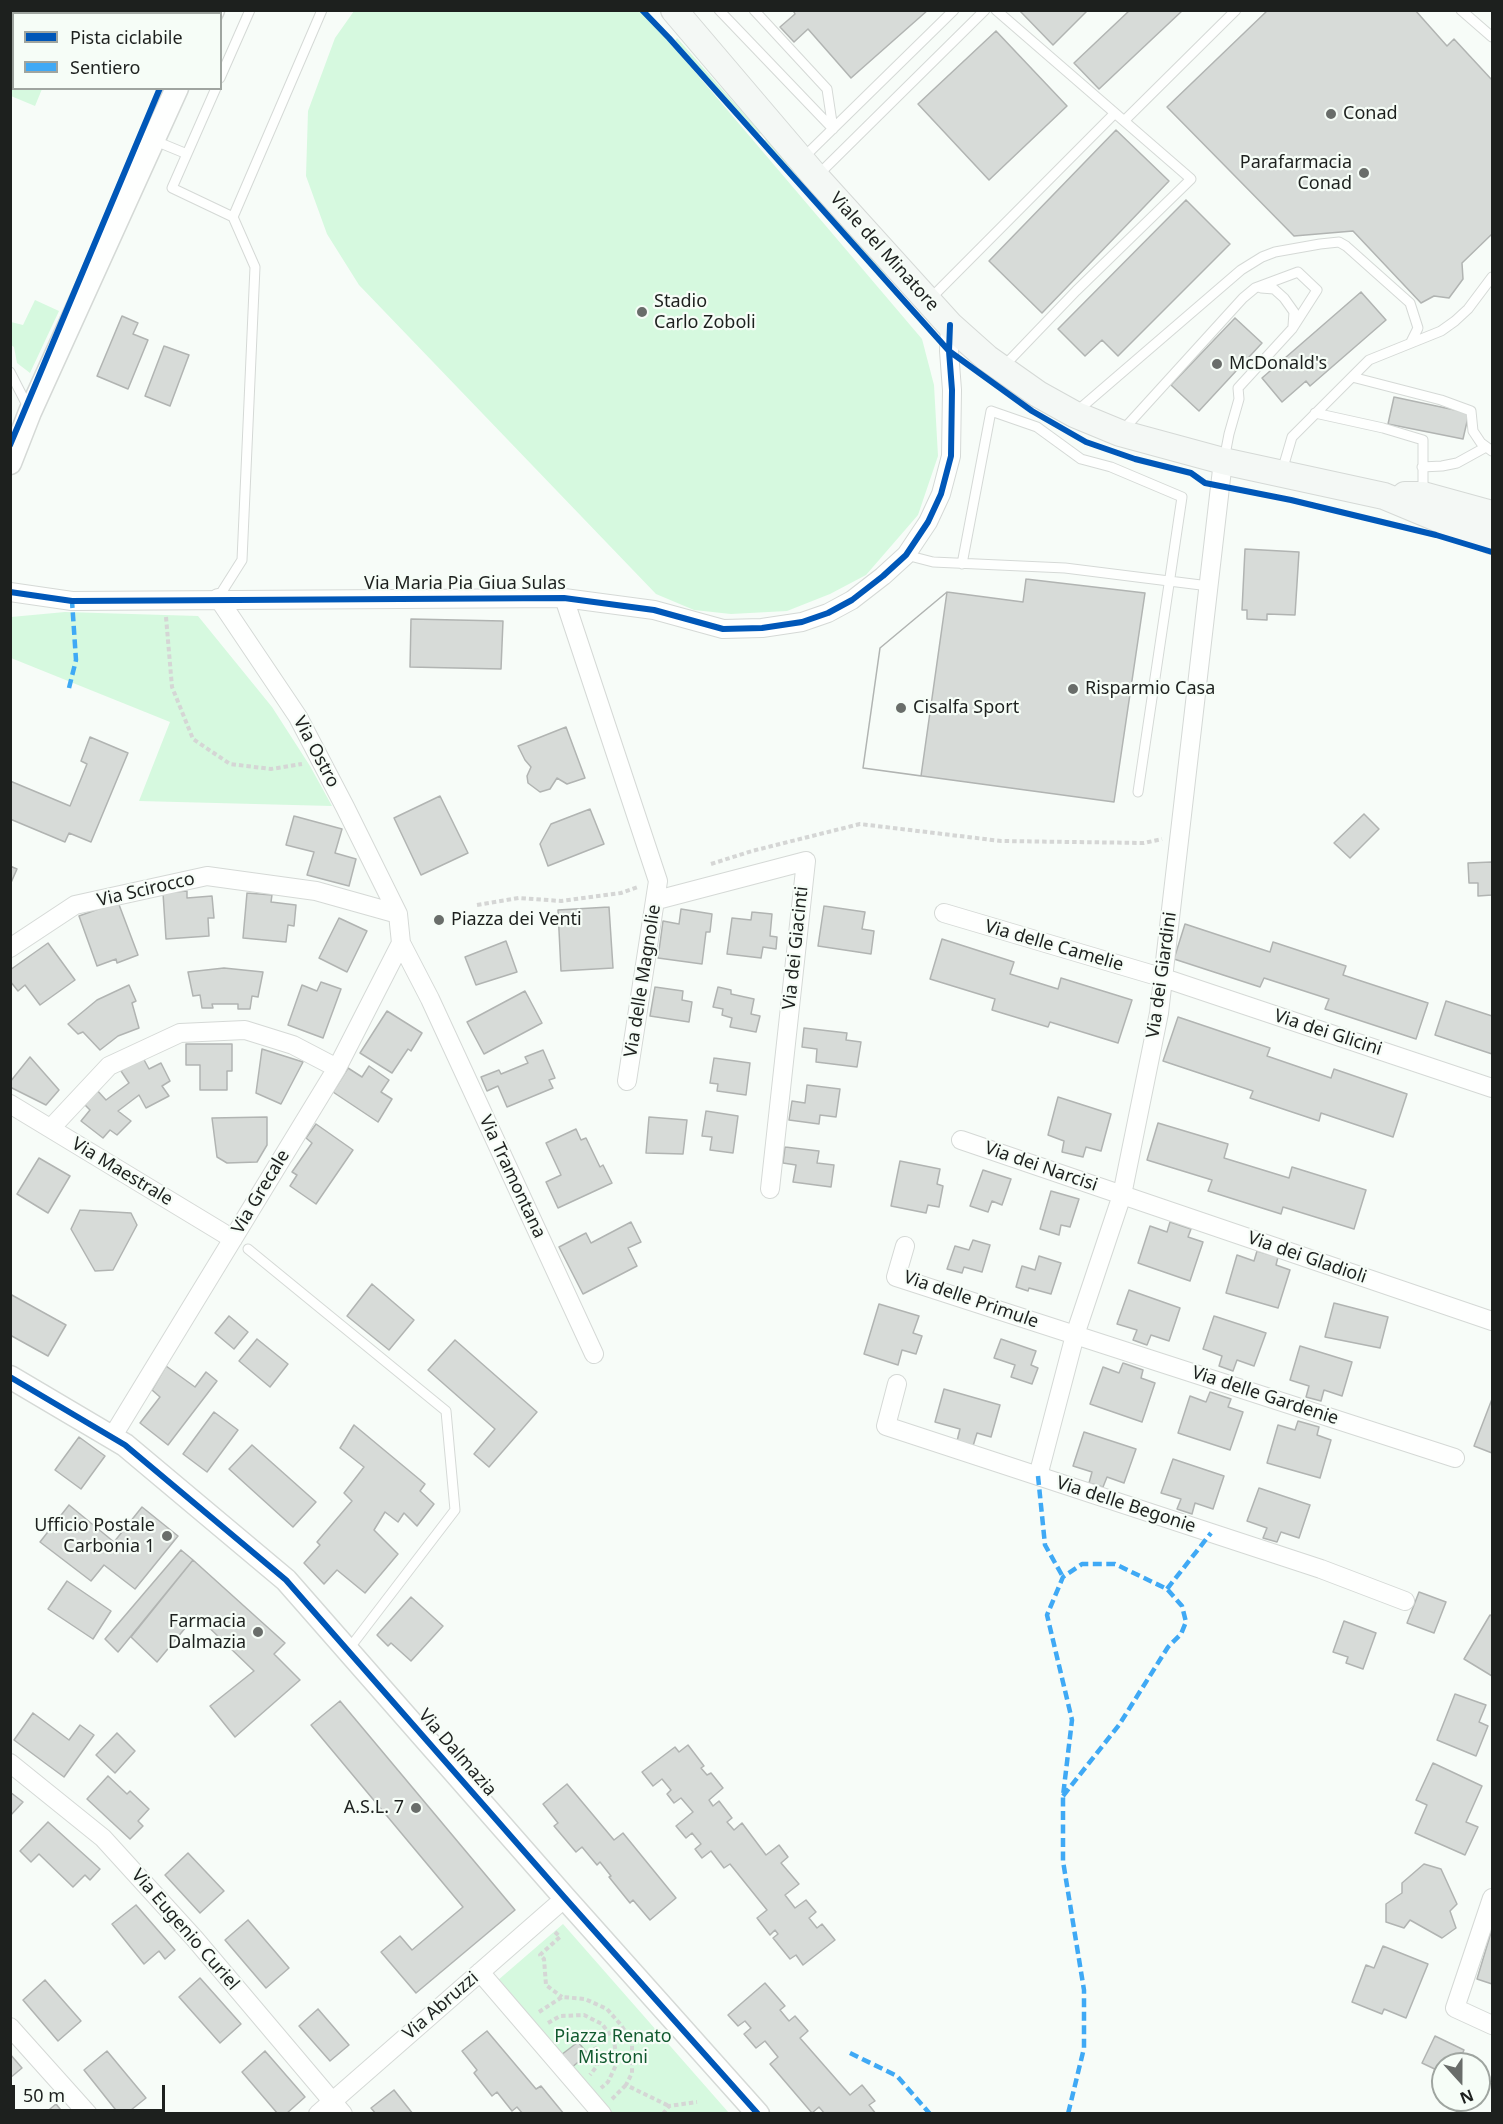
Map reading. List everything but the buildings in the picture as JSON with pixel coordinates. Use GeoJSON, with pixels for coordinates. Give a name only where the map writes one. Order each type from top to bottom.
{"type":"FeatureCollection","features":[{"type":"Feature","properties":{"kind":"main road","name":"Viale del Minatore"},"geometry":{"type":"LineString","coordinates":[[674,10],[808,169],[950,325],[1038,394],[1074,414],[1120,433],[1223,461],[1384,495],[1492,541]]}},
{"type":"Feature","properties":{"kind":"main road","name":"Viale del Minatore"},"geometry":{"type":"LineString","coordinates":[[1384,495],[1423,495],[1491,509]]}},
{"type":"Feature","properties":{"kind":"street"},"geometry":{"type":"LineString","coordinates":[[10,463],[30,412],[176,90]]}},
{"type":"Feature","properties":{"kind":"street","name":"Via Maria Pia Giua Sulas"},"geometry":{"type":"LineString","coordinates":[[10,592],[72,601],[218,598],[564,598],[654,610],[723,629],[762,628],[802,622],[828,613],[852,600],[906,555],[928,522],[941,494],[951,456],[950,325]]}},
{"type":"Feature","properties":{"kind":"street","name":"Via dei Giardini"},"geometry":{"type":"LineString","coordinates":[[1038,1476],[1075,1335],[1122,1195],[1159,1013],[1223,461]]}},
{"type":"Feature","properties":{"kind":"street","name":"Via Ostro"},"geometry":{"type":"LineString","coordinates":[[218,598],[298,717],[398,914]]}},
{"type":"Feature","properties":{"kind":"street","name":"Via Maria Pia Giua Sulas"},"geometry":{"type":"LineString","coordinates":[[564,598],[658,881]]}},
{"type":"Feature","properties":{"kind":"street","name":"Via dei Giacinti"},"geometry":{"type":"LineString","coordinates":[[657,900],[806,861],[770,1189]]}},
{"type":"Feature","properties":{"kind":"street","name":"Via Scirocco"},"geometry":{"type":"LineString","coordinates":[[10,948],[75,906],[207,876],[316,891],[398,914]]}},
{"type":"Feature","properties":{"kind":"street","name":"Via delle Magnolie"},"geometry":{"type":"LineString","coordinates":[[627,1081],[657,900],[658,881]]}},
{"type":"Feature","properties":{"kind":"street"},"geometry":{"type":"LineString","coordinates":[[398,914],[401,943]]}},
{"type":"Feature","properties":{"kind":"street","name":"Via delle Camelie"},"geometry":{"type":"LineString","coordinates":[[944,914],[1164,978]]}},
{"type":"Feature","properties":{"kind":"street","name":"Via Tramontana"},"geometry":{"type":"LineString","coordinates":[[401,943],[430,999],[594,1354]]}},
{"type":"Feature","properties":{"kind":"street","name":"Via Grecale"},"geometry":{"type":"LineString","coordinates":[[111,1436],[240,1244],[337,1068],[401,943]]}},
{"type":"Feature","properties":{"kind":"street","name":"Via dei Glicini"},"geometry":{"type":"LineString","coordinates":[[1164,978],[1492,1088]]}},
{"type":"Feature","properties":{"kind":"street"},"geometry":{"type":"LineString","coordinates":[[51,1128],[109,1066],[180,1033],[245,1030],[293,1045],[337,1068]]}},
{"type":"Feature","properties":{"kind":"street","name":"Via Maestrale"},"geometry":{"type":"LineString","coordinates":[[10,1104],[240,1244]]}},
{"type":"Feature","properties":{"kind":"street","name":"Via dei Narcisi"},"geometry":{"type":"LineString","coordinates":[[960,1140],[1122,1195]]}},
{"type":"Feature","properties":{"kind":"street","name":"Via dei Gladioli"},"geometry":{"type":"LineString","coordinates":[[1122,1195],[1492,1320]]}},
{"type":"Feature","properties":{"kind":"street","name":"Via delle Primule"},"geometry":{"type":"LineString","coordinates":[[905,1246],[896,1277],[1075,1335]]}},
{"type":"Feature","properties":{"kind":"street","name":"Via delle Gardenie"},"geometry":{"type":"LineString","coordinates":[[1075,1335],[1455,1458]]}},
{"type":"Feature","properties":{"kind":"street","name":"Via Dalmazia"},"geometry":{"type":"LineString","coordinates":[[10,1377],[125,1445],[286,1580],[758,2114]]}},
{"type":"Feature","properties":{"kind":"street","name":"Via delle Begonie"},"geometry":{"type":"LineString","coordinates":[[897,1384],[886,1426],[1321,1569],[1405,1601]]}},
{"type":"Feature","properties":{"kind":"street","name":"Via Eugenio Curiel"},"geometry":{"type":"LineString","coordinates":[[10,1763],[103,1838],[195,1939],[337,2107]]}},
{"type":"Feature","properties":{"kind":"street","name":"Via Abruzzi"},"geometry":{"type":"LineString","coordinates":[[318,2114],[337,2107],[480,1972],[565,1898]]}},
{"type":"Feature","properties":{"kind":"street"},"geometry":{"type":"LineString","coordinates":[[1492,1898],[1455,2008],[1492,2025]]}},
{"type":"Feature","properties":{"kind":"street"},"geometry":{"type":"LineString","coordinates":[[480,1972],[602,2114]]}},
{"type":"Feature","properties":{"kind":"street"},"geometry":{"type":"LineString","coordinates":[[10,2026],[88,2114]]}},
{"type":"Feature","properties":{"kind":"lane"},"geometry":{"type":"LineString","coordinates":[[222,73],[250,10]]}},
{"type":"Feature","properties":{"kind":"lane"},"geometry":{"type":"LineString","coordinates":[[233,217],[322,10]]}},
{"type":"Feature","properties":{"kind":"lane"},"geometry":{"type":"LineString","coordinates":[[719,10],[833,129]]}},
{"type":"Feature","properties":{"kind":"lane"},"geometry":{"type":"LineString","coordinates":[[754,10],[827,89],[833,129]]}},
{"type":"Feature","properties":{"kind":"lane"},"geometry":{"type":"LineString","coordinates":[[808,169],[833,129],[954,10]]}},
{"type":"Feature","properties":{"kind":"lane"},"geometry":{"type":"LineString","coordinates":[[808,169],[985,10]]}},
{"type":"Feature","properties":{"kind":"lane"},"geometry":{"type":"LineString","coordinates":[[996,10],[1191,179],[1076,291],[1002,368]]}},
{"type":"Feature","properties":{"kind":"lane"},"geometry":{"type":"LineString","coordinates":[[1124,121],[1236,10]]}},
{"type":"Feature","properties":{"kind":"lane"},"geometry":{"type":"LineString","coordinates":[[1461,10],[1492,37]]}},
{"type":"Feature","properties":{"kind":"lane"},"geometry":{"type":"LineString","coordinates":[[215,90],[172,188],[233,217],[255,267],[242,560],[218,598]]}},
{"type":"Feature","properties":{"kind":"lane"},"geometry":{"type":"LineString","coordinates":[[928,301],[1115,113]]}},
{"type":"Feature","properties":{"kind":"lane"},"geometry":{"type":"LineString","coordinates":[[153,140],[187,154]]}},
{"type":"Feature","properties":{"kind":"lane"},"geometry":{"type":"LineString","coordinates":[[1074,414],[1241,270],[1275,252],[1339,242],[1346,246],[1410,303],[1418,328],[1411,342]]}},
{"type":"Feature","properties":{"kind":"lane"},"geometry":{"type":"LineString","coordinates":[[1120,433],[1243,298],[1255,288],[1298,272],[1317,290],[1292,329],[1238,388],[1239,399],[1228,434],[1223,461]]}},
{"type":"Feature","properties":{"kind":"lane"},"geometry":{"type":"LineString","coordinates":[[1282,474],[1292,437],[1369,360],[1441,331],[1468,309],[1492,277]]}},
{"type":"Feature","properties":{"kind":"lane"},"geometry":{"type":"LineString","coordinates":[[1255,288],[1274,289],[1284,298],[1294,312],[1292,329]]}},
{"type":"Feature","properties":{"kind":"lane"},"geometry":{"type":"LineString","coordinates":[[10,372],[30,412]]}},
{"type":"Feature","properties":{"kind":"lane"},"geometry":{"type":"LineString","coordinates":[[1352,377],[1441,400],[1471,411],[1473,432],[1489,449],[1457,463],[1422,466]]}},
{"type":"Feature","properties":{"kind":"lane"},"geometry":{"type":"LineString","coordinates":[[962,564],[991,411],[1037,428],[1081,459],[1112,467],[1182,497],[1138,792]]}},
{"type":"Feature","properties":{"kind":"lane"},"geometry":{"type":"LineString","coordinates":[[1315,413],[1383,428],[1423,440],[1423,495]]}},
{"type":"Feature","properties":{"kind":"lane"},"geometry":{"type":"LineString","coordinates":[[906,555],[933,562],[1065,568],[1209,586]]}},
{"type":"Feature","properties":{"kind":"lane"},"geometry":{"type":"LineString","coordinates":[[240,1244],[446,1411],[455,1510],[347,1651]]}},
{"type":"Feature","properties":{"kind":"path"},"geometry":{"type":"LineString","coordinates":[[164,599],[172,687],[193,739],[230,764],[271,769],[321,761]]}},
{"type":"Feature","properties":{"kind":"path"},"geometry":{"type":"LineString","coordinates":[[700,868],[752,851],[860,824],[1001,841],[1144,843],[1180,835]]}},
{"type":"Feature","properties":{"kind":"path"},"geometry":{"type":"LineString","coordinates":[[477,905],[519,898],[561,901],[621,893],[658,881]]}},
{"type":"Feature","properties":{"kind":"path"},"geometry":{"type":"LineString","coordinates":[[544,1917],[560,1937],[540,1955],[544,1959],[546,1985],[562,1997],[585,1999],[607,2009],[621,2025],[632,2042],[632,2073],[626,2085],[669,2106],[697,2102]]}},
{"type":"Feature","properties":{"kind":"path"},"geometry":{"type":"LineString","coordinates":[[534,2034],[562,1997]]}},
{"type":"Feature","properties":{"kind":"path"},"geometry":{"type":"LineString","coordinates":[[534,2034],[560,2016],[584,2015],[602,2024],[614,2040],[617,2063],[608,2082],[590,2099]]}},
{"type":"Feature","properties":{"kind":"path"},"geometry":{"type":"LineString","coordinates":[[534,2034],[579,2033],[591,2040],[597,2051],[597,2066],[578,2085]]}},
{"type":"Feature","properties":{"kind":"path"},"geometry":{"type":"LineString","coordinates":[[663,2114],[669,2106]]}},
{"type":"Feature","properties":{"kind":"green space","name":"Stadio Carlo Zoboli"},"geometry":{"type":"Polygon","coordinates":[[[641,10],[650,19],[922,339],[934,385],[938,456],[918,515],[866,575],[830,594],[787,611],[731,614],[694,610],[656,594],[359,285],[327,234],[306,176],[308,111],[335,38],[354,11],[641,10]]]}},
{"type":"Feature","properties":{"kind":"green space"},"geometry":{"type":"Polygon","coordinates":[[[12,22],[12,90],[42,90],[35,106],[11,96],[10,26],[12,22]]]}},
{"type":"Feature","properties":{"kind":"green space"},"geometry":{"type":"Polygon","coordinates":[[[677,38],[761,133],[759,134],[675,41],[677,38]]]}},
{"type":"Feature","properties":{"kind":"green space"},"geometry":{"type":"Polygon","coordinates":[[[766,139],[887,274],[885,276],[764,141],[766,139]]]}},
{"type":"Feature","properties":{"kind":"green space"},"geometry":{"type":"Polygon","coordinates":[[[35,300],[59,311],[30,373],[17,363],[14,347],[11,345],[11,322],[23,325],[35,300]]]}},
{"type":"Feature","properties":{"kind":"green space"},"geometry":{"type":"Polygon","coordinates":[[[65,612],[198,616],[272,707],[310,766],[332,806],[139,801],[170,722],[11,658],[11,617],[65,612]]]}},
{"type":"Feature","properties":{"kind":"green space","name":"Piazza Renato Mistroni"},"geometry":{"type":"Polygon","coordinates":[[[563,1924],[729,2113],[613,2113],[497,1981],[563,1924]]]}},
{"type":"Feature","properties":{"kind":"marked path"},"geometry":{"type":"LineString","coordinates":[[69,688],[76,660],[72,601]]}},
{"type":"Feature","properties":{"kind":"marked path"},"geometry":{"type":"LineString","coordinates":[[1038,1476],[1045,1545],[1063,1577]]}},
{"type":"Feature","properties":{"kind":"marked path"},"geometry":{"type":"LineString","coordinates":[[1167,1589],[1211,1533]]}},
{"type":"Feature","properties":{"kind":"marked path"},"geometry":{"type":"LineString","coordinates":[[1063,1796],[1119,1725],[1168,1647],[1181,1634],[1186,1622],[1182,1606],[1167,1589],[1115,1564],[1082,1564],[1063,1577],[1047,1615],[1072,1720],[1063,1796],[1063,1861],[1084,1990],[1084,2048],[1068,2114]]}},
{"type":"Feature","properties":{"kind":"marked path"},"geometry":{"type":"LineString","coordinates":[[850,2053],[897,2076],[930,2114]]}},
{"type":"Feature","properties":{"kind":"cycle path"},"geometry":{"type":"LineString","coordinates":[[642,10],[949,351],[1032,411],[1086,442],[1135,459],[1191,473],[1205,483],[1291,500],[1436,535],[1492,552]]}},
{"type":"Feature","properties":{"kind":"cycle path"},"geometry":{"type":"LineString","coordinates":[[10,445],[159,90]]}},
{"type":"Feature","properties":{"kind":"cycle path"},"geometry":{"type":"LineString","coordinates":[[10,592],[72,601],[564,598],[654,610],[723,629],[762,628],[802,622],[828,613],[852,600],[883,576],[906,555],[928,522],[941,494],[951,456],[950,325]]}},
{"type":"Feature","properties":{"kind":"cycle path"},"geometry":{"type":"LineString","coordinates":[[10,1377],[125,1445],[286,1580],[758,2114]]}},
{"type":"Feature","properties":{"kind":"place","name":"Conad"},"geometry":{"type":"Point","coordinates":[1331,114]}},
{"type":"Feature","properties":{"kind":"place","name":"Parafarmacia Conad"},"geometry":{"type":"Point","coordinates":[1364,173]}},
{"type":"Feature","properties":{"kind":"place","name":"Stadio Carlo Zoboli"},"geometry":{"type":"Point","coordinates":[642,312]}},
{"type":"Feature","properties":{"kind":"place","name":"McDonald's"},"geometry":{"type":"Point","coordinates":[1217,364]}},
{"type":"Feature","properties":{"kind":"place","name":"Risparmio Casa"},"geometry":{"type":"Point","coordinates":[1073,689]}},
{"type":"Feature","properties":{"kind":"place","name":"Cisalfa Sport"},"geometry":{"type":"Point","coordinates":[901,708]}},
{"type":"Feature","properties":{"kind":"place","name":"Piazza dei Venti"},"geometry":{"type":"Point","coordinates":[439,920]}},
{"type":"Feature","properties":{"kind":"place","name":"Ufficio Postale Carbonia 1"},"geometry":{"type":"Point","coordinates":[167,1536]}},
{"type":"Feature","properties":{"kind":"place","name":"Farmacia Dalmazia"},"geometry":{"type":"Point","coordinates":[258,1632]}},
{"type":"Feature","properties":{"kind":"place","name":"A.S.L. 7"},"geometry":{"type":"Point","coordinates":[416,1808]}}]}
